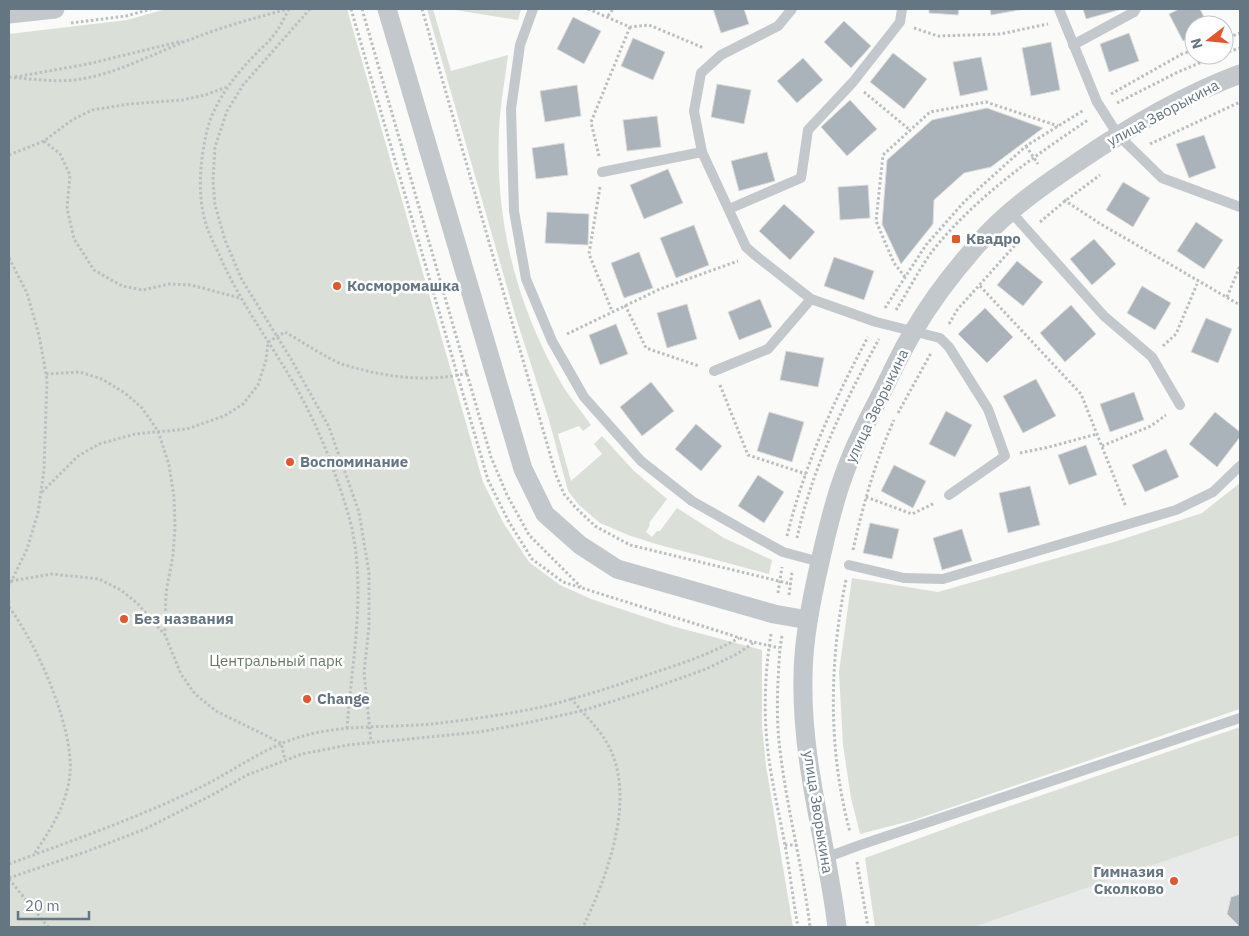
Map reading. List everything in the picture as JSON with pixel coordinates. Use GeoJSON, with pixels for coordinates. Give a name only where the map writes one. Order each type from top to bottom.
{"type":"FeatureCollection","features":[{"type":"Feature","properties":{"kind":"street"},"geometry":{"type":"LineString","coordinates":[[9,14],[55,9]]}},
{"type":"Feature","properties":{"kind":"street"},"geometry":{"type":"LineString","coordinates":[[387,9],[523,469],[544,514],[580,546],[617,569],[780,615],[808,620]]}},
{"type":"Feature","properties":{"kind":"street","name":"улица Зворыкина"},"geometry":{"type":"LineString","coordinates":[[837,927],[810,773],[803,710],[803,676],[808,620],[825,538],[840,484],[862,431],[913,331],[942,289],[979,243],[1011,212],[1050,181],[1118,135],[1214,84],[1240,74]]}},
{"type":"Feature","properties":{"kind":"lane"},"geometry":{"type":"LineString","coordinates":[[533,9],[520,45],[511,110],[514,211],[526,278],[552,341],[584,397],[641,461],[692,501],[783,552],[820,562]]}},
{"type":"Feature","properties":{"kind":"lane"},"geometry":{"type":"LineString","coordinates":[[729,210],[801,178],[808,130],[853,82],[900,22],[902,9]]}},
{"type":"Feature","properties":{"kind":"lane"},"geometry":{"type":"LineString","coordinates":[[1059,9],[1100,106],[1118,135],[1133,152],[1162,178],[1240,207]]}},
{"type":"Feature","properties":{"kind":"lane"},"geometry":{"type":"LineString","coordinates":[[1073,45],[1134,12],[1136,9]]}},
{"type":"Feature","properties":{"kind":"lane"},"geometry":{"type":"LineString","coordinates":[[787,11],[778,26],[720,55],[701,73],[694,111],[702,152],[746,247],[755,255],[811,299],[876,322],[940,338],[949,347],[988,409],[1005,456],[950,495]]}},
{"type":"Feature","properties":{"kind":"lane"},"geometry":{"type":"LineString","coordinates":[[602,172],[702,152]]}},
{"type":"Feature","properties":{"kind":"lane"},"geometry":{"type":"LineString","coordinates":[[1011,212],[1104,316],[1152,357],[1180,404]]}},
{"type":"Feature","properties":{"kind":"lane"},"geometry":{"type":"LineString","coordinates":[[714,371],[768,349],[811,299]]}},
{"type":"Feature","properties":{"kind":"lane"},"geometry":{"type":"LineString","coordinates":[[849,565],[904,578],[942,579],[1176,510],[1213,492],[1240,466]]}},
{"type":"Feature","properties":{"kind":"lane"},"geometry":{"type":"LineString","coordinates":[[824,858],[1240,718]]}},
{"type":"Feature","properties":{"kind":"path"},"geometry":{"type":"LineString","coordinates":[[68,23],[126,16],[152,9]]}},
{"type":"Feature","properties":{"kind":"path"},"geometry":{"type":"LineString","coordinates":[[10,77],[88,64],[190,39],[289,9]]}},
{"type":"Feature","properties":{"kind":"path"},"geometry":{"type":"LineString","coordinates":[[289,9],[274,36],[249,61],[228,87],[215,108],[206,133],[201,160],[200,184],[204,217],[226,271],[296,387],[327,449],[348,512],[357,562],[357,610],[347,729]]}},
{"type":"Feature","properties":{"kind":"path"},"geometry":{"type":"LineString","coordinates":[[310,9],[243,85],[227,110],[215,147],[212,181],[215,206],[225,240],[242,280],[291,359],[329,427],[360,512],[369,572],[369,626],[364,672],[371,742]]}},
{"type":"Feature","properties":{"kind":"path"},"geometry":{"type":"LineString","coordinates":[[351,9],[488,480],[508,522],[532,559],[563,582],[740,638],[779,648]]}},
{"type":"Feature","properties":{"kind":"path"},"geometry":{"type":"LineString","coordinates":[[588,9],[630,27],[649,25],[720,55]]}},
{"type":"Feature","properties":{"kind":"path"},"geometry":{"type":"LineString","coordinates":[[608,16],[613,9]]}},
{"type":"Feature","properties":{"kind":"path"},"geometry":{"type":"LineString","coordinates":[[900,22],[938,36],[1000,34],[1063,20]]}},
{"type":"Feature","properties":{"kind":"path"},"geometry":{"type":"LineString","coordinates":[[612,311],[589,254],[602,172],[592,122],[630,27]]}},
{"type":"Feature","properties":{"kind":"path"},"geometry":{"type":"LineString","coordinates":[[10,77],[52,81],[82,79],[119,69],[190,39]]}},
{"type":"Feature","properties":{"kind":"path"},"geometry":{"type":"LineString","coordinates":[[798,927],[770,765],[766,726],[766,690],[769,646],[780,615],[800,524],[826,448],[861,373],[887,325],[934,250],[973,207],[1033,157],[1100,106],[1184,53]]}},
{"type":"Feature","properties":{"kind":"path"},"geometry":{"type":"LineString","coordinates":[[810,927],[786,791],[780,749],[777,706],[780,582],[783,552],[790,521],[816,445],[847,377],[876,322],[926,245],[965,201],[1026,146],[1058,126],[1195,65]]}},
{"type":"Feature","properties":{"kind":"path"},"geometry":{"type":"LineString","coordinates":[[853,82],[910,130]]}},
{"type":"Feature","properties":{"kind":"path"},"geometry":{"type":"LineString","coordinates":[[9,155],[44,140],[72,120],[92,110],[129,104],[182,100],[228,87]]}},
{"type":"Feature","properties":{"kind":"path"},"geometry":{"type":"LineString","coordinates":[[905,277],[894,263],[876,221],[883,155],[930,112],[986,102],[1058,126]]}},
{"type":"Feature","properties":{"kind":"path"},"geometry":{"type":"LineString","coordinates":[[1133,152],[1240,102]]}},
{"type":"Feature","properties":{"kind":"path"},"geometry":{"type":"LineString","coordinates":[[44,140],[60,154],[70,175],[68,208],[74,239],[94,270],[122,286],[143,290],[169,284],[191,285],[209,288],[241,298]]}},
{"type":"Feature","properties":{"kind":"path"},"geometry":{"type":"LineString","coordinates":[[868,927],[838,770],[833,721],[834,678],[843,595],[849,565],[879,453],[895,418],[957,310],[1007,253],[1030,231],[1065,201],[1102,174]]}},
{"type":"Feature","properties":{"kind":"path"},"geometry":{"type":"LineString","coordinates":[[1065,201],[1099,224],[1240,305]]}},
{"type":"Feature","properties":{"kind":"path"},"geometry":{"type":"LineString","coordinates":[[552,341],[660,289],[755,255]]}},
{"type":"Feature","properties":{"kind":"path"},"geometry":{"type":"LineString","coordinates":[[9,258],[27,293],[39,335],[46,374],[46,426],[42,492],[27,549],[9,586]]}},
{"type":"Feature","properties":{"kind":"path"},"geometry":{"type":"LineString","coordinates":[[1227,297],[1240,266]]}},
{"type":"Feature","properties":{"kind":"path"},"geometry":{"type":"LineString","coordinates":[[1152,357],[1176,334],[1197,284]]}},
{"type":"Feature","properties":{"kind":"path"},"geometry":{"type":"LineString","coordinates":[[980,286],[1082,394],[1132,523]]}},
{"type":"Feature","properties":{"kind":"path"},"geometry":{"type":"LineString","coordinates":[[625,305],[646,348],[714,371],[748,455],[806,474]]}},
{"type":"Feature","properties":{"kind":"path"},"geometry":{"type":"LineString","coordinates":[[268,342],[285,332],[341,363],[398,377],[430,378],[458,376],[468,373]]}},
{"type":"Feature","properties":{"kind":"path"},"geometry":{"type":"LineString","coordinates":[[42,492],[78,456],[99,444],[135,434],[184,429],[200,425],[224,416],[243,404],[258,385],[266,360],[268,342]]}},
{"type":"Feature","properties":{"kind":"path"},"geometry":{"type":"LineString","coordinates":[[46,374],[80,372],[102,379],[124,393],[142,408],[158,431],[169,465],[174,520],[174,555],[166,593],[165,635]]}},
{"type":"Feature","properties":{"kind":"path"},"geometry":{"type":"LineString","coordinates":[[1102,446],[1151,426],[1180,404]]}},
{"type":"Feature","properties":{"kind":"path"},"geometry":{"type":"LineString","coordinates":[[1005,456],[1097,434]]}},
{"type":"Feature","properties":{"kind":"path"},"geometry":{"type":"LineString","coordinates":[[866,498],[912,514],[950,495]]}},
{"type":"Feature","properties":{"kind":"path"},"geometry":{"type":"LineString","coordinates":[[11,581],[52,574],[99,579],[121,590],[138,604],[165,635],[181,674],[195,694],[216,711],[281,743],[286,760]]}},
{"type":"Feature","properties":{"kind":"path"},"geometry":{"type":"LineString","coordinates":[[9,608],[34,646],[46,673],[61,715],[68,746],[70,774],[64,798],[50,831],[34,855]]}},
{"type":"Feature","properties":{"kind":"path"},"geometry":{"type":"LineString","coordinates":[[9,864],[90,835],[158,807],[204,785],[281,743],[300,736],[347,729],[440,723],[535,708],[613,687],[684,663],[728,645],[740,638]]}},
{"type":"Feature","properties":{"kind":"path"},"geometry":{"type":"LineString","coordinates":[[48,927],[9,878],[88,851],[144,829],[212,796],[247,775],[325,748],[478,732],[517,726],[581,711],[706,669],[737,654],[754,642]]}},
{"type":"Feature","properties":{"kind":"path"},"geometry":{"type":"LineString","coordinates":[[571,698],[607,743],[614,758],[617,766],[620,805],[611,857],[595,902],[582,927]]}},
{"type":"Feature","properties":{"kind":"shaded area","name":"Гимназия Сколково"},"geometry":{"type":"Polygon","coordinates":[[[1240,835],[1240,927],[974,927],[1240,835]]]}},
{"type":"Feature","properties":{"kind":"green space","name":"Центральный парк"},"geometry":{"type":"Polygon","coordinates":[[[166,9],[347,9],[483,482],[504,524],[529,562],[560,585],[591,599],[672,626],[762,650],[762,726],[766,766],[793,927],[9,927],[9,34],[127,20],[166,9]]]}},
{"type":"Feature","properties":{"kind":"green space"},"geometry":{"type":"Polygon","coordinates":[[[427,9],[433,9],[451,71],[508,55],[499,131],[501,199],[505,232],[512,264],[533,327],[564,388],[591,425],[583,431],[579,426],[558,434],[571,481],[602,454],[594,444],[602,436],[634,471],[667,499],[649,523],[650,525],[646,532],[652,537],[657,531],[660,531],[677,508],[724,538],[772,560],[769,574],[628,535],[600,523],[579,505],[568,491],[549,420],[516,318],[427,9]]]}},
{"type":"Feature","properties":{"kind":"green space"},"geometry":{"type":"Polygon","coordinates":[[[449,9],[521,9],[518,20],[449,9]]]}},
{"type":"Feature","properties":{"kind":"green space"},"geometry":{"type":"Polygon","coordinates":[[[1240,483],[1240,709],[914,820],[860,834],[851,798],[843,745],[839,672],[852,578],[938,592],[1117,541],[1202,513],[1240,483]]]}},
{"type":"Feature","properties":{"kind":"green space"},"geometry":{"type":"Polygon","coordinates":[[[1240,727],[1240,835],[974,927],[875,927],[865,858],[1240,727]]]}},
{"type":"Feature","properties":{"kind":"building"},"geometry":{"type":"Polygon","coordinates":[[[713,9],[744,9],[749,24],[721,33],[713,9]]]}},
{"type":"Feature","properties":{"kind":"building"},"geometry":{"type":"Polygon","coordinates":[[[929,9],[959,9],[958,15],[929,13],[929,9]]]}},
{"type":"Feature","properties":{"kind":"building"},"geometry":{"type":"Polygon","coordinates":[[[990,9],[1025,9],[991,15],[990,9]]]}},
{"type":"Feature","properties":{"kind":"building"},"geometry":{"type":"Polygon","coordinates":[[[1083,9],[1122,9],[1086,19],[1083,9]]]}},
{"type":"Feature","properties":{"kind":"building"},"geometry":{"type":"Polygon","coordinates":[[[1179,9],[1200,9],[1203,15],[1184,15],[1183,41],[1169,14],[1179,9]]]}},
{"type":"Feature","properties":{"kind":"building"},"geometry":{"type":"Polygon","coordinates":[[[573,17],[601,31],[584,64],[557,49],[573,17]]]}},
{"type":"Feature","properties":{"kind":"building"},"geometry":{"type":"Polygon","coordinates":[[[844,21],[871,46],[851,68],[824,42],[844,21]]]}},
{"type":"Feature","properties":{"kind":"building"},"geometry":{"type":"Polygon","coordinates":[[[1129,33],[1139,61],[1109,72],[1100,44],[1129,33]]]}},
{"type":"Feature","properties":{"kind":"building"},"geometry":{"type":"Polygon","coordinates":[[[633,38],[665,52],[653,80],[621,66],[633,38]]]}},
{"type":"Feature","properties":{"kind":"building"},"geometry":{"type":"Polygon","coordinates":[[[1051,42],[1060,90],[1031,96],[1022,48],[1051,42]]]}},
{"type":"Feature","properties":{"kind":"building"},"geometry":{"type":"Polygon","coordinates":[[[893,53],[927,79],[904,109],[870,82],[893,53]]]}},
{"type":"Feature","properties":{"kind":"building"},"geometry":{"type":"Polygon","coordinates":[[[981,57],[988,90],[960,96],[953,62],[981,57]]]}},
{"type":"Feature","properties":{"kind":"building"},"geometry":{"type":"Polygon","coordinates":[[[803,58],[823,80],[797,103],[777,81],[803,58]]]}},
{"type":"Feature","properties":{"kind":"building"},"geometry":{"type":"Polygon","coordinates":[[[717,84],[751,90],[744,124],[711,117],[717,84]]]}},
{"type":"Feature","properties":{"kind":"building"},"geometry":{"type":"Polygon","coordinates":[[[577,85],[581,116],[545,122],[540,91],[577,85]]]}},
{"type":"Feature","properties":{"kind":"building"},"geometry":{"type":"Polygon","coordinates":[[[850,100],[877,129],[847,156],[821,127],[850,100]]]}},
{"type":"Feature","properties":{"kind":"building"},"geometry":{"type":"Polygon","coordinates":[[[987,108],[1043,128],[991,167],[964,173],[934,200],[933,224],[901,264],[882,224],[887,160],[932,120],[987,108]]]}},
{"type":"Feature","properties":{"kind":"building"},"geometry":{"type":"Polygon","coordinates":[[[657,116],[661,147],[627,151],[623,120],[657,116]]]}},
{"type":"Feature","properties":{"kind":"building"},"geometry":{"type":"Polygon","coordinates":[[[1204,135],[1216,168],[1189,178],[1176,144],[1204,135]]]}},
{"type":"Feature","properties":{"kind":"building"},"geometry":{"type":"Polygon","coordinates":[[[564,143],[568,175],[536,179],[532,148],[564,143]]]}},
{"type":"Feature","properties":{"kind":"building"},"geometry":{"type":"Polygon","coordinates":[[[767,152],[775,181],[739,191],[731,161],[767,152]]]}},
{"type":"Feature","properties":{"kind":"building"},"geometry":{"type":"Polygon","coordinates":[[[668,169],[683,203],[644,219],[630,185],[668,169]]]}},
{"type":"Feature","properties":{"kind":"building"},"geometry":{"type":"Polygon","coordinates":[[[1123,182],[1150,198],[1133,227],[1106,210],[1123,182]]]}},
{"type":"Feature","properties":{"kind":"building"},"geometry":{"type":"Polygon","coordinates":[[[868,185],[870,218],[840,220],[838,187],[868,185]]]}},
{"type":"Feature","properties":{"kind":"building"},"geometry":{"type":"Polygon","coordinates":[[[784,204],[815,232],[790,260],[759,231],[784,204]]]}},
{"type":"Feature","properties":{"kind":"building"},"geometry":{"type":"Polygon","coordinates":[[[547,212],[589,214],[588,245],[545,243],[547,212]]]}},
{"type":"Feature","properties":{"kind":"building"},"geometry":{"type":"Polygon","coordinates":[[[1196,222],[1223,240],[1204,269],[1177,251],[1196,222]]]}},
{"type":"Feature","properties":{"kind":"building"},"geometry":{"type":"Polygon","coordinates":[[[694,225],[709,265],[676,278],[660,238],[694,225]]]}},
{"type":"Feature","properties":{"kind":"building"},"geometry":{"type":"Polygon","coordinates":[[[1094,239],[1116,264],[1092,285],[1070,259],[1094,239]]]}},
{"type":"Feature","properties":{"kind":"building"},"geometry":{"type":"Polygon","coordinates":[[[639,252],[653,288],[624,298],[611,263],[639,252]]]}},
{"type":"Feature","properties":{"kind":"building"},"geometry":{"type":"Polygon","coordinates":[[[834,257],[874,271],[864,300],[824,286],[834,257]]]}},
{"type":"Feature","properties":{"kind":"building"},"geometry":{"type":"Polygon","coordinates":[[[1017,261],[1043,282],[1023,306],[997,285],[1017,261]]]}},
{"type":"Feature","properties":{"kind":"building"},"geometry":{"type":"Polygon","coordinates":[[[1142,286],[1171,303],[1155,330],[1127,313],[1142,286]]]}},
{"type":"Feature","properties":{"kind":"building"},"geometry":{"type":"Polygon","coordinates":[[[760,299],[772,327],[739,340],[728,312],[760,299]]]}},
{"type":"Feature","properties":{"kind":"building"},"geometry":{"type":"Polygon","coordinates":[[[687,304],[697,339],[667,348],[657,313],[687,304]]]}},
{"type":"Feature","properties":{"kind":"building"},"geometry":{"type":"Polygon","coordinates":[[[1071,305],[1096,334],[1065,362],[1040,333],[1071,305]]]}},
{"type":"Feature","properties":{"kind":"building"},"geometry":{"type":"Polygon","coordinates":[[[985,308],[1013,337],[987,363],[958,334],[985,308]]]}},
{"type":"Feature","properties":{"kind":"building"},"geometry":{"type":"Polygon","coordinates":[[[1206,318],[1232,329],[1218,363],[1191,352],[1206,318]]]}},
{"type":"Feature","properties":{"kind":"building"},"geometry":{"type":"Polygon","coordinates":[[[616,324],[628,354],[600,365],[589,335],[616,324]]]}},
{"type":"Feature","properties":{"kind":"building"},"geometry":{"type":"Polygon","coordinates":[[[786,351],[824,358],[818,387],[780,380],[786,351]]]}},
{"type":"Feature","properties":{"kind":"building"},"geometry":{"type":"Polygon","coordinates":[[[1036,379],[1056,416],[1023,433],[1003,396],[1036,379]]]}},
{"type":"Feature","properties":{"kind":"building"},"geometry":{"type":"Polygon","coordinates":[[[651,382],[674,411],[642,436],[620,407],[651,382]]]}},
{"type":"Feature","properties":{"kind":"building"},"geometry":{"type":"Polygon","coordinates":[[[1134,392],[1144,420],[1110,432],[1100,404],[1134,392]]]}},
{"type":"Feature","properties":{"kind":"building"},"geometry":{"type":"Polygon","coordinates":[[[946,411],[972,425],[955,457],[929,444],[946,411]]]}},
{"type":"Feature","properties":{"kind":"building"},"geometry":{"type":"Polygon","coordinates":[[[769,412],[804,422],[792,462],[757,451],[769,412]]]}},
{"type":"Feature","properties":{"kind":"building"},"geometry":{"type":"Polygon","coordinates":[[[1215,412],[1240,432],[1240,437],[1217,467],[1189,444],[1215,412]]]}},
{"type":"Feature","properties":{"kind":"building"},"geometry":{"type":"Polygon","coordinates":[[[696,424],[722,446],[701,471],[675,449],[696,424]]]}},
{"type":"Feature","properties":{"kind":"building"},"geometry":{"type":"Polygon","coordinates":[[[1086,445],[1097,475],[1069,485],[1058,455],[1086,445]]]}},
{"type":"Feature","properties":{"kind":"building"},"geometry":{"type":"Polygon","coordinates":[[[1166,449],[1179,477],[1145,492],[1132,465],[1166,449]]]}},
{"type":"Feature","properties":{"kind":"building"},"geometry":{"type":"Polygon","coordinates":[[[894,465],[926,481],[913,508],[881,491],[894,465]]]}},
{"type":"Feature","properties":{"kind":"building"},"geometry":{"type":"Polygon","coordinates":[[[758,475],[784,492],[764,523],[738,506],[758,475]]]}},
{"type":"Feature","properties":{"kind":"building"},"geometry":{"type":"Polygon","coordinates":[[[1030,486],[1040,525],[1008,533],[999,493],[1030,486]]]}},
{"type":"Feature","properties":{"kind":"building"},"geometry":{"type":"Polygon","coordinates":[[[870,523],[899,529],[892,559],[863,553],[870,523]]]}},
{"type":"Feature","properties":{"kind":"building"},"geometry":{"type":"Polygon","coordinates":[[[962,529],[972,561],[942,570],[933,538],[962,529]]]}},
{"type":"Feature","properties":{"kind":"building"},"geometry":{"type":"Polygon","coordinates":[[[1240,894],[1240,927],[1238,927],[1227,914],[1231,897],[1240,894]]]}},
{"type":"Feature","properties":{"kind":"place","name":"Квадро"},"geometry":{"type":"Point","coordinates":[956,239]}},
{"type":"Feature","properties":{"kind":"place","name":"Косморомашка"},"geometry":{"type":"Point","coordinates":[337,286]}},
{"type":"Feature","properties":{"kind":"place","name":"Воспоминание"},"geometry":{"type":"Point","coordinates":[290,462]}},
{"type":"Feature","properties":{"kind":"place","name":"Без названия"},"geometry":{"type":"Point","coordinates":[124,619]}},
{"type":"Feature","properties":{"kind":"place","name":"Change"},"geometry":{"type":"Point","coordinates":[307,699]}},
{"type":"Feature","properties":{"kind":"place","name":"Гимназия Сколково"},"geometry":{"type":"Point","coordinates":[1174,881]}}]}
